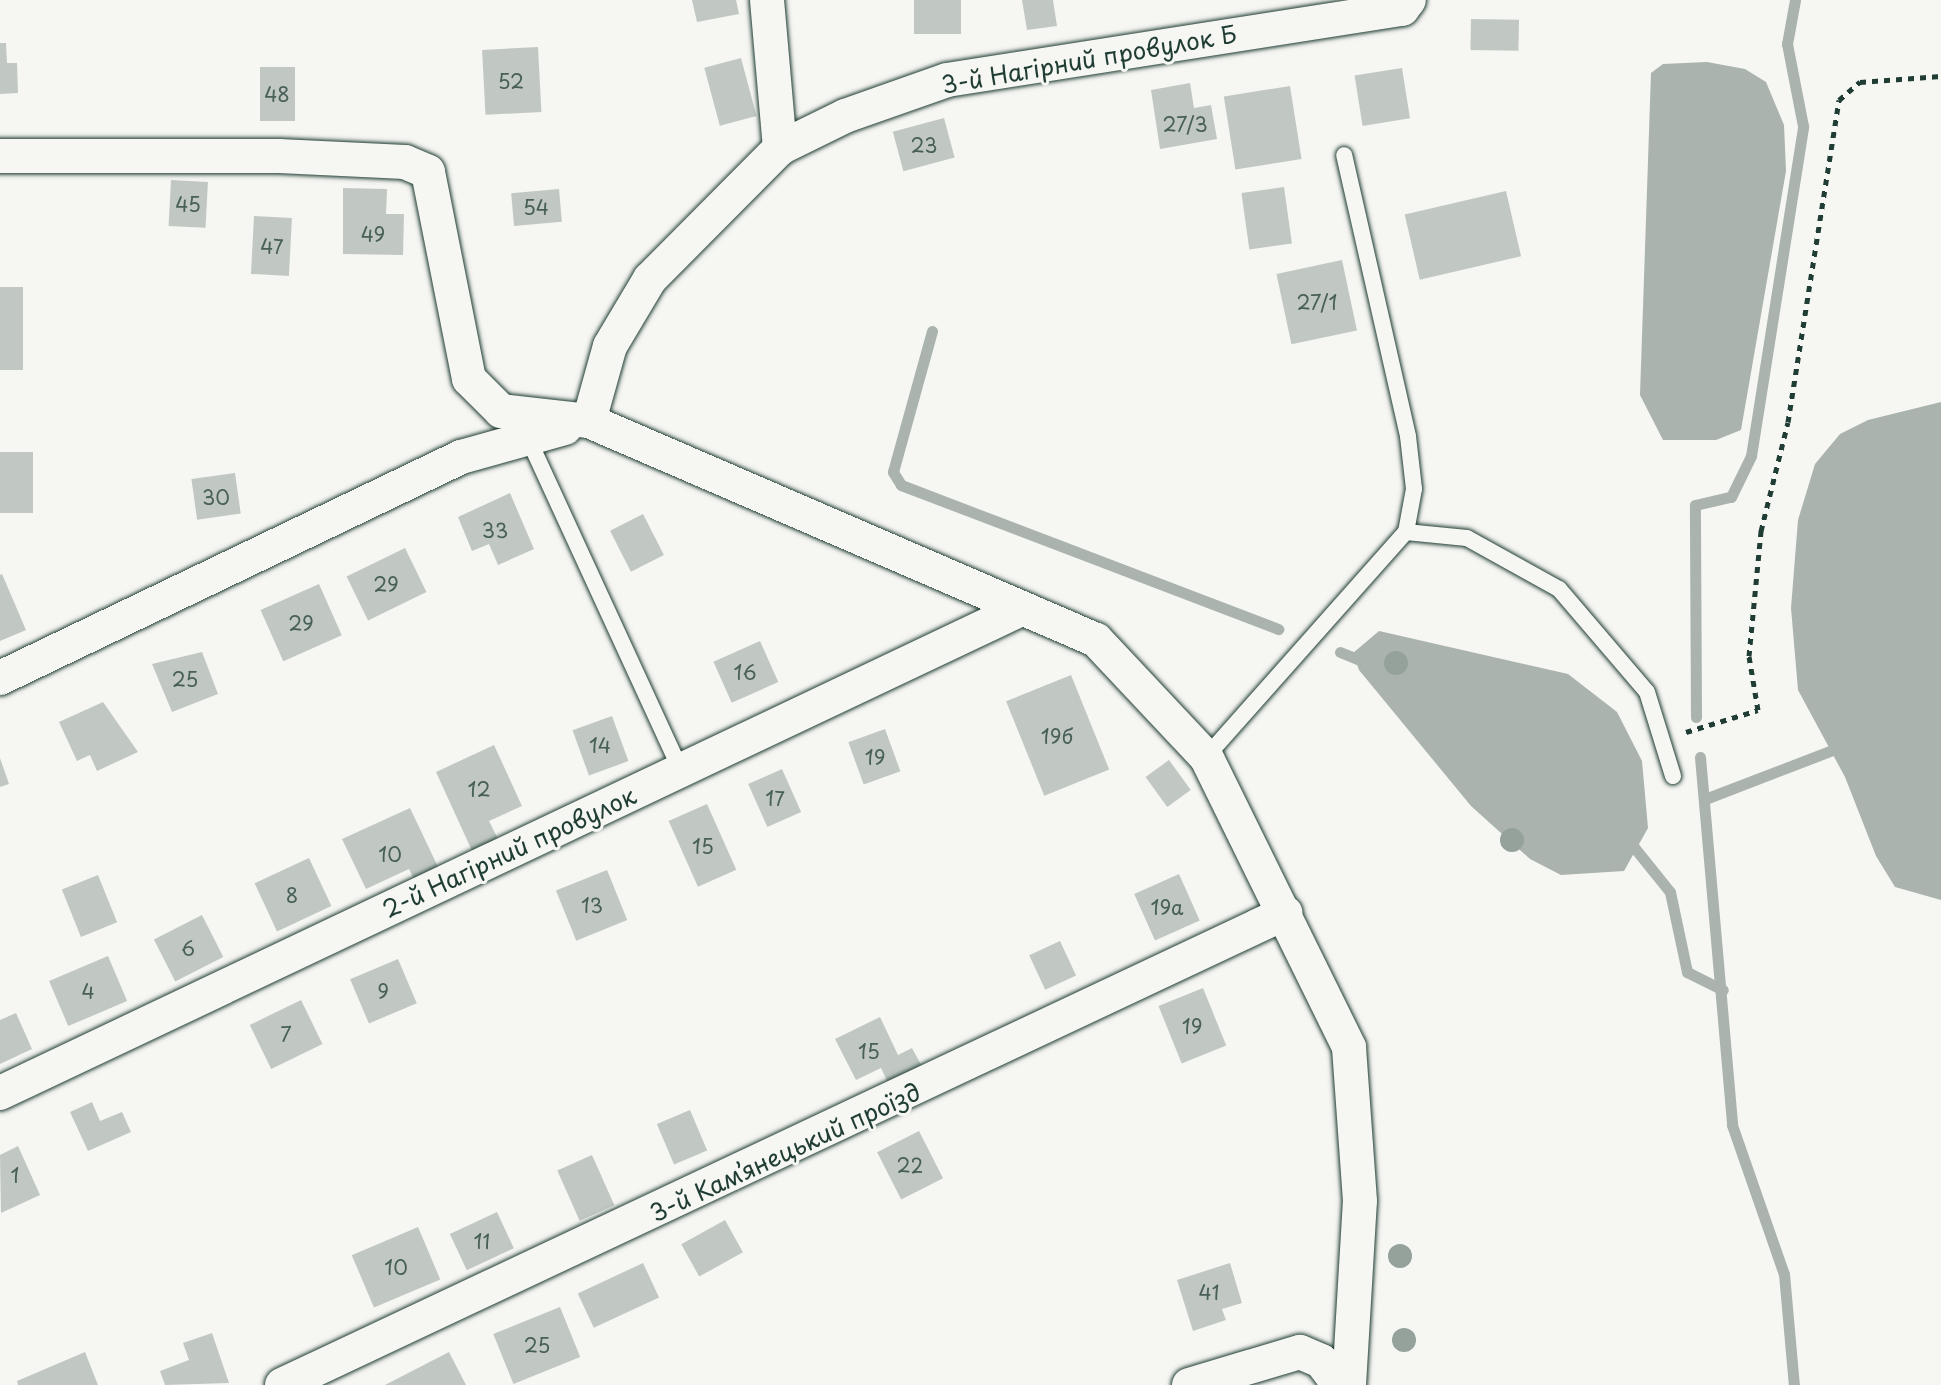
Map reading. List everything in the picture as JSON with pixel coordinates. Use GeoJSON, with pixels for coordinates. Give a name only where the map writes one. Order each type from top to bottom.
{"type":"FeatureCollection","features":[{"type":"Feature","properties":{"kind":"street"},"geometry":{"type":"LineString","coordinates":[[767,0],[780,148]]}},
{"type":"Feature","properties":{"kind":"street","name":"3-й Нагірний провулок Б"},"geometry":{"type":"LineString","coordinates":[[589,421],[610,346],[650,279],[780,148],[845,116],[947,80],[1402,9],[1409,0]]}},
{"type":"Feature","properties":{"kind":"street"},"geometry":{"type":"LineString","coordinates":[[0,156],[279,156],[405,162],[428,172],[469,379],[501,411],[589,421],[1019,610],[1096,640],[1206,757],[1349,1047],[1360,1201],[1349,1385]]}},
{"type":"Feature","properties":{"kind":"street"},"geometry":{"type":"LineString","coordinates":[[461,457],[501,411]]}},
{"type":"Feature","properties":{"kind":"street"},"geometry":{"type":"LineString","coordinates":[[0,678],[461,457],[589,421]]}},
{"type":"Feature","properties":{"kind":"street","name":"2-й Нагірний провулок"},"geometry":{"type":"LineString","coordinates":[[0,1093],[1019,610]]}},
{"type":"Feature","properties":{"kind":"street","name":"3-й Камʼянецький проїзд"},"geometry":{"type":"LineString","coordinates":[[282,1385],[1285,913]]}},
{"type":"Feature","properties":{"kind":"street"},"geometry":{"type":"LineString","coordinates":[[1189,1385],[1300,1352],[1321,1361],[1339,1385]]}},
{"type":"Feature","properties":{"kind":"lane"},"geometry":{"type":"LineString","coordinates":[[1206,757],[1406,532],[1414,489],[1408,436],[1344,155]]}},
{"type":"Feature","properties":{"kind":"lane"},"geometry":{"type":"LineString","coordinates":[[528,438],[681,770]]}},
{"type":"Feature","properties":{"kind":"lane"},"geometry":{"type":"LineString","coordinates":[[1406,532],[1467,538],[1559,589],[1647,692],[1673,776]]}},
{"type":"Feature","properties":{"kind":"path"},"geometry":{"type":"LineString","coordinates":[[1662,739],[1758,710],[1749,656],[1761,531],[1788,422],[1839,100],[1860,82],[1941,76]]}},
{"type":"Feature","properties":{"kind":"shaded area"},"geometry":{"type":"Polygon","coordinates":[[[1707,62],[1745,69],[1766,82],[1784,125],[1786,171],[1741,430],[1716,440],[1663,440],[1640,395],[1651,73],[1663,64],[1707,62]]]}},
{"type":"Feature","properties":{"kind":"shaded area"},"geometry":{"type":"Polygon","coordinates":[[[1941,402],[1941,900],[1895,887],[1876,856],[1845,777],[1798,690],[1791,608],[1798,520],[1815,464],[1840,434],[1868,420],[1941,402]]]}},
{"type":"Feature","properties":{"kind":"shaded area"},"geometry":{"type":"Polygon","coordinates":[[[1379,631],[1568,674],[1617,712],[1642,761],[1648,828],[1624,871],[1561,875],[1530,859],[1471,806],[1359,670],[1353,653],[1379,631]]]}},
{"type":"Feature","properties":{"kind":"building"},"geometry":{"type":"Polygon","coordinates":[[[692,0],[736,0],[739,14],[697,22],[692,0]]]}},
{"type":"Feature","properties":{"kind":"building"},"geometry":{"type":"Polygon","coordinates":[[[914,0],[961,0],[961,34],[914,34],[914,0]]]}},
{"type":"Feature","properties":{"kind":"building"},"geometry":{"type":"Polygon","coordinates":[[[1022,0],[1053,0],[1057,26],[1027,30],[1022,0]]]}},
{"type":"Feature","properties":{"kind":"building"},"geometry":{"type":"Polygon","coordinates":[[[1471,19],[1519,20],[1518,51],[1470,50],[1471,19]]]}},
{"type":"Feature","properties":{"kind":"building"},"geometry":{"type":"Polygon","coordinates":[[[0,43],[6,43],[7,63],[17,63],[18,93],[0,94],[0,43]]]}},
{"type":"Feature","properties":{"kind":"building"},"geometry":{"type":"Polygon","coordinates":[[[538,47],[541,112],[485,115],[482,50],[538,47]]]}},
{"type":"Feature","properties":{"kind":"building"},"geometry":{"type":"Polygon","coordinates":[[[741,58],[757,116],[720,126],[704,68],[741,58]]]}},
{"type":"Feature","properties":{"kind":"building"},"geometry":{"type":"Polygon","coordinates":[[[260,67],[295,67],[295,121],[260,121],[260,67]]]}},
{"type":"Feature","properties":{"kind":"building"},"geometry":{"type":"Polygon","coordinates":[[[1402,68],[1410,118],[1363,126],[1355,76],[1402,68]]]}},
{"type":"Feature","properties":{"kind":"building"},"geometry":{"type":"Polygon","coordinates":[[[1190,83],[1194,108],[1211,105],[1217,139],[1160,149],[1151,90],[1190,83]]]}},
{"type":"Feature","properties":{"kind":"building"},"geometry":{"type":"Polygon","coordinates":[[[1290,86],[1302,159],[1235,170],[1224,96],[1290,86]]]}},
{"type":"Feature","properties":{"kind":"building"},"geometry":{"type":"Polygon","coordinates":[[[944,118],[955,158],[903,171],[893,132],[944,118]]]}},
{"type":"Feature","properties":{"kind":"building"},"geometry":{"type":"Polygon","coordinates":[[[171,180],[208,182],[206,228],[169,226],[171,180]]]}},
{"type":"Feature","properties":{"kind":"building"},"geometry":{"type":"Polygon","coordinates":[[[1284,187],[1292,243],[1249,249],[1241,193],[1284,187]]]}},
{"type":"Feature","properties":{"kind":"building"},"geometry":{"type":"Polygon","coordinates":[[[343,188],[387,189],[386,214],[404,214],[403,255],[343,254],[343,188]]]}},
{"type":"Feature","properties":{"kind":"building"},"geometry":{"type":"Polygon","coordinates":[[[559,189],[562,222],[514,226],[511,193],[559,189]]]}},
{"type":"Feature","properties":{"kind":"building"},"geometry":{"type":"Polygon","coordinates":[[[1506,191],[1521,256],[1420,280],[1405,214],[1506,191]]]}},
{"type":"Feature","properties":{"kind":"building"},"geometry":{"type":"Polygon","coordinates":[[[254,216],[292,218],[289,276],[251,274],[254,216]]]}},
{"type":"Feature","properties":{"kind":"building"},"geometry":{"type":"Polygon","coordinates":[[[1342,260],[1357,330],[1291,344],[1276,274],[1342,260]]]}},
{"type":"Feature","properties":{"kind":"building"},"geometry":{"type":"Polygon","coordinates":[[[0,287],[23,287],[23,370],[0,370],[0,287]]]}},
{"type":"Feature","properties":{"kind":"building"},"geometry":{"type":"Polygon","coordinates":[[[0,452],[33,452],[33,513],[0,513],[0,452]]]}},
{"type":"Feature","properties":{"kind":"building"},"geometry":{"type":"Polygon","coordinates":[[[235,473],[241,514],[197,520],[191,479],[235,473]]]}},
{"type":"Feature","properties":{"kind":"building"},"geometry":{"type":"Polygon","coordinates":[[[510,493],[534,549],[498,565],[489,544],[472,551],[458,517],[510,493]]]}},
{"type":"Feature","properties":{"kind":"building"},"geometry":{"type":"Polygon","coordinates":[[[643,514],[664,555],[631,572],[610,531],[643,514]]]}},
{"type":"Feature","properties":{"kind":"building"},"geometry":{"type":"Polygon","coordinates":[[[405,548],[426,592],[368,621],[347,576],[405,548]]]}},
{"type":"Feature","properties":{"kind":"building"},"geometry":{"type":"Polygon","coordinates":[[[0,575],[26,630],[0,641],[0,575]]]}},
{"type":"Feature","properties":{"kind":"building"},"geometry":{"type":"Polygon","coordinates":[[[319,584],[342,635],[283,661],[261,610],[319,584]]]}},
{"type":"Feature","properties":{"kind":"building"},"geometry":{"type":"Polygon","coordinates":[[[760,641],[778,682],[732,703],[713,662],[760,641]]]}},
{"type":"Feature","properties":{"kind":"building"},"geometry":{"type":"Polygon","coordinates":[[[202,652],[218,694],[172,712],[152,664],[202,652]]]}},
{"type":"Feature","properties":{"kind":"building"},"geometry":{"type":"Polygon","coordinates":[[[1071,675],[1109,770],[1044,796],[1006,701],[1071,675]]]}},
{"type":"Feature","properties":{"kind":"building"},"geometry":{"type":"Polygon","coordinates":[[[103,702],[138,752],[97,771],[90,755],[77,761],[59,722],[103,702]]]}},
{"type":"Feature","properties":{"kind":"building"},"geometry":{"type":"Polygon","coordinates":[[[612,716],[628,761],[589,775],[573,730],[612,716]]]}},
{"type":"Feature","properties":{"kind":"building"},"geometry":{"type":"Polygon","coordinates":[[[885,729],[900,771],[864,785],[848,742],[885,729]]]}},
{"type":"Feature","properties":{"kind":"building"},"geometry":{"type":"Polygon","coordinates":[[[494,745],[522,806],[489,821],[499,841],[473,853],[436,772],[494,745]]]}},
{"type":"Feature","properties":{"kind":"building"},"geometry":{"type":"Polygon","coordinates":[[[0,758],[9,784],[0,787],[0,758]]]}},
{"type":"Feature","properties":{"kind":"building"},"geometry":{"type":"Polygon","coordinates":[[[1169,760],[1191,790],[1167,807],[1146,777],[1169,760]]]}},
{"type":"Feature","properties":{"kind":"building"},"geometry":{"type":"Polygon","coordinates":[[[782,769],[801,812],[767,827],[748,784],[782,769]]]}},
{"type":"Feature","properties":{"kind":"building"},"geometry":{"type":"Polygon","coordinates":[[[707,804],[736,870],[698,887],[669,821],[707,804]]]}},
{"type":"Feature","properties":{"kind":"building"},"geometry":{"type":"Polygon","coordinates":[[[410,808],[440,871],[416,883],[409,869],[366,889],[342,839],[410,808]]]}},
{"type":"Feature","properties":{"kind":"building"},"geometry":{"type":"Polygon","coordinates":[[[309,858],[331,906],[277,931],[255,883],[309,858]]]}},
{"type":"Feature","properties":{"kind":"building"},"geometry":{"type":"Polygon","coordinates":[[[607,870],[627,920],[576,941],[556,891],[607,870]]]}},
{"type":"Feature","properties":{"kind":"building"},"geometry":{"type":"Polygon","coordinates":[[[1179,874],[1200,921],[1155,941],[1134,894],[1179,874]]]}},
{"type":"Feature","properties":{"kind":"building"},"geometry":{"type":"Polygon","coordinates":[[[98,875],[117,922],[81,937],[62,890],[98,875]]]}},
{"type":"Feature","properties":{"kind":"building"},"geometry":{"type":"Polygon","coordinates":[[[202,915],[223,957],[175,981],[154,940],[202,915]]]}},
{"type":"Feature","properties":{"kind":"building"},"geometry":{"type":"Polygon","coordinates":[[[1060,941],[1076,975],[1045,990],[1029,955],[1060,941]]]}},
{"type":"Feature","properties":{"kind":"building"},"geometry":{"type":"Polygon","coordinates":[[[108,956],[127,1001],[68,1026],[49,981],[108,956]]]}},
{"type":"Feature","properties":{"kind":"building"},"geometry":{"type":"Polygon","coordinates":[[[398,959],[417,1003],[369,1024],[350,979],[398,959]]]}},
{"type":"Feature","properties":{"kind":"building"},"geometry":{"type":"Polygon","coordinates":[[[1203,988],[1226,1045],[1182,1063],[1158,1006],[1203,988]]]}},
{"type":"Feature","properties":{"kind":"building"},"geometry":{"type":"Polygon","coordinates":[[[301,1000],[322,1044],[271,1069],[250,1025],[301,1000]]]}},
{"type":"Feature","properties":{"kind":"building"},"geometry":{"type":"Polygon","coordinates":[[[16,1013],[32,1049],[0,1064],[0,1020],[16,1013]]]}},
{"type":"Feature","properties":{"kind":"building"},"geometry":{"type":"Polygon","coordinates":[[[880,1017],[898,1055],[912,1048],[925,1072],[891,1089],[881,1068],[856,1080],[835,1039],[880,1017]]]}},
{"type":"Feature","properties":{"kind":"building"},"geometry":{"type":"Polygon","coordinates":[[[92,1102],[100,1121],[122,1112],[131,1132],[88,1151],[70,1112],[92,1102]]]}},
{"type":"Feature","properties":{"kind":"building"},"geometry":{"type":"Polygon","coordinates":[[[690,1110],[707,1151],[674,1165],[657,1124],[690,1110]]]}},
{"type":"Feature","properties":{"kind":"building"},"geometry":{"type":"Polygon","coordinates":[[[919,1131],[943,1178],[901,1200],[877,1152],[919,1131]]]}},
{"type":"Feature","properties":{"kind":"building"},"geometry":{"type":"Polygon","coordinates":[[[18,1146],[40,1195],[1,1213],[0,1155],[18,1146]]]}},
{"type":"Feature","properties":{"kind":"building"},"geometry":{"type":"Polygon","coordinates":[[[592,1155],[614,1205],[580,1221],[557,1170],[592,1155]]]}},
{"type":"Feature","properties":{"kind":"building"},"geometry":{"type":"Polygon","coordinates":[[[497,1212],[514,1248],[467,1270],[450,1234],[497,1212]]]}},
{"type":"Feature","properties":{"kind":"building"},"geometry":{"type":"Polygon","coordinates":[[[725,1220],[743,1252],[699,1277],[681,1244],[725,1220]]]}},
{"type":"Feature","properties":{"kind":"building"},"geometry":{"type":"Polygon","coordinates":[[[418,1227],[440,1279],[374,1308],[352,1255],[418,1227]]]}},
{"type":"Feature","properties":{"kind":"building"},"geometry":{"type":"Polygon","coordinates":[[[643,1263],[659,1297],[594,1328],[578,1293],[643,1263]]]}},
{"type":"Feature","properties":{"kind":"building"},"geometry":{"type":"Polygon","coordinates":[[[1230,1263],[1242,1303],[1222,1309],[1226,1320],[1193,1331],[1177,1280],[1230,1263]]]}},
{"type":"Feature","properties":{"kind":"building"},"geometry":{"type":"Polygon","coordinates":[[[560,1307],[580,1357],[513,1384],[493,1334],[560,1307]]]}},
{"type":"Feature","properties":{"kind":"building"},"geometry":{"type":"Polygon","coordinates":[[[212,1333],[229,1383],[165,1385],[160,1371],[189,1360],[183,1343],[212,1333]]]}},
{"type":"Feature","properties":{"kind":"building"},"geometry":{"type":"Polygon","coordinates":[[[85,1352],[98,1385],[18,1385],[17,1381],[85,1352]]]}},
{"type":"Feature","properties":{"kind":"building"},"geometry":{"type":"Polygon","coordinates":[[[449,1352],[466,1385],[385,1385],[449,1352]]]}},
{"type":"Feature","properties":{"kind":"waterway"},"geometry":{"type":"LineString","coordinates":[[1696,717],[1695,505],[1731,497],[1751,456],[1803,126],[1787,44],[1795,0]]}},
{"type":"Feature","properties":{"kind":"waterway"},"geometry":{"type":"LineString","coordinates":[[932,331],[893,472],[901,485],[1279,629]]}},
{"type":"Feature","properties":{"kind":"waterway"},"geometry":{"type":"LineString","coordinates":[[1340,652],[1369,664]]}},
{"type":"Feature","properties":{"kind":"waterway"},"geometry":{"type":"LineString","coordinates":[[1705,799],[1843,746]]}},
{"type":"Feature","properties":{"kind":"waterway"},"geometry":{"type":"LineString","coordinates":[[1700,757],[1732,1125],[1784,1274],[1794,1385]]}},
{"type":"Feature","properties":{"kind":"waterway"},"geometry":{"type":"LineString","coordinates":[[1629,841],[1670,892],[1687,972],[1723,990]]}}]}
